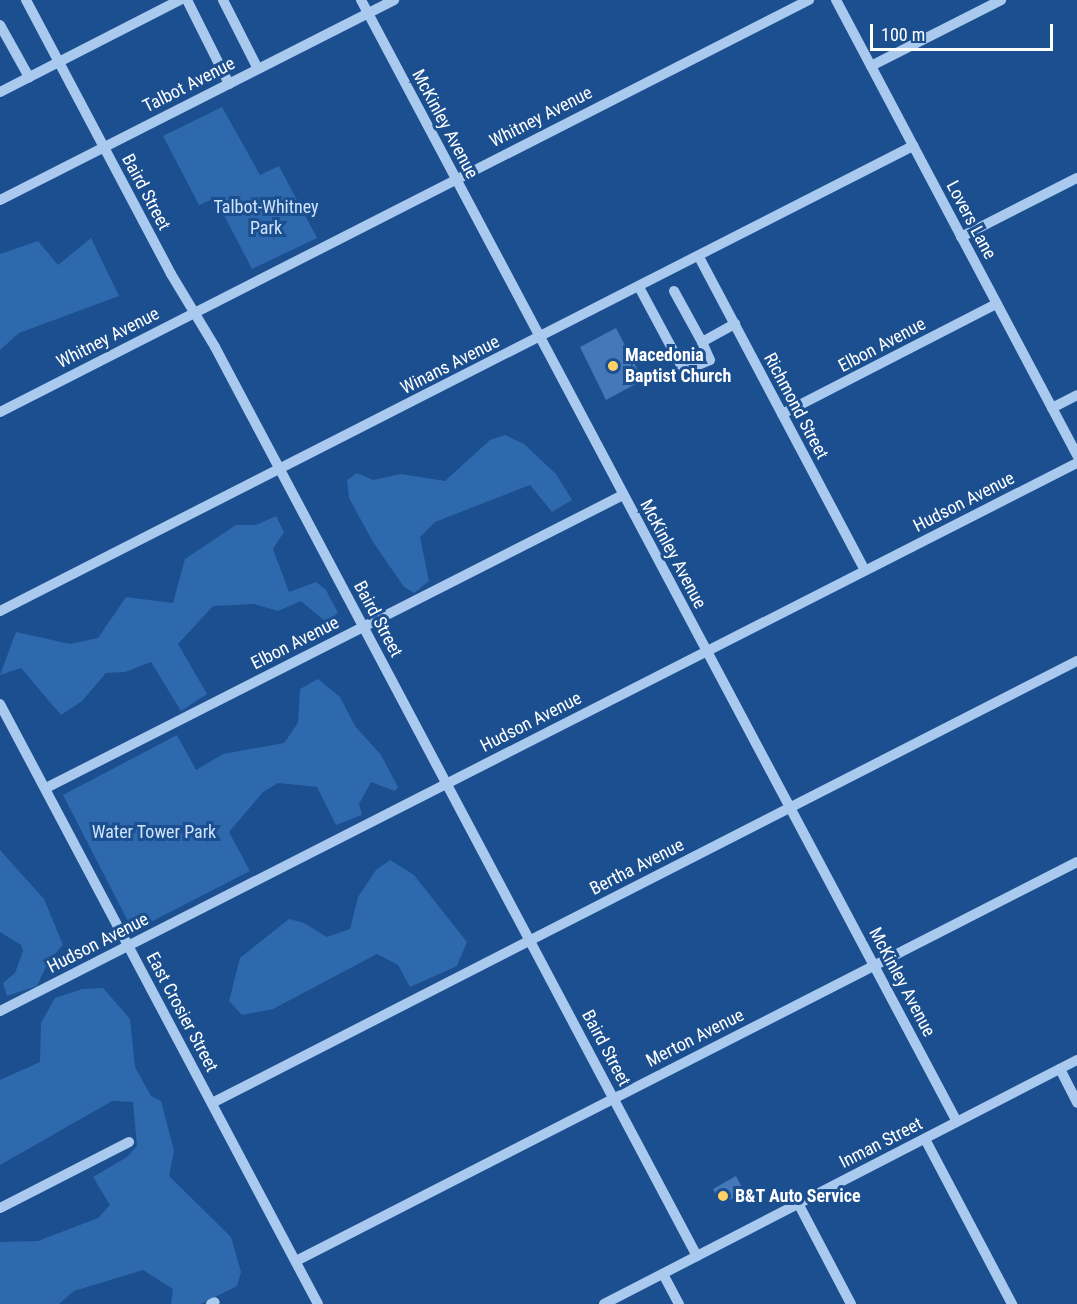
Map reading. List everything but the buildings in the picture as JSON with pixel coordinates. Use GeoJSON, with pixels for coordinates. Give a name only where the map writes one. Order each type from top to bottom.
{"type":"FeatureCollection","features":[{"type":"Feature","properties":{"kind":"street","name":"Baird Street"},"geometry":{"type":"LineString","coordinates":[[26,0],[103,148],[280,469],[697,1256]]}},
{"type":"Feature","properties":{"kind":"street"},"geometry":{"type":"LineString","coordinates":[[1,89],[180,0]]}},
{"type":"Feature","properties":{"kind":"street"},"geometry":{"type":"LineString","coordinates":[[187,0],[230,84]]}},
{"type":"Feature","properties":{"kind":"street"},"geometry":{"type":"LineString","coordinates":[[223,0],[258,69]]}},
{"type":"Feature","properties":{"kind":"street","name":"McKinley Avenue"},"geometry":{"type":"LineString","coordinates":[[361,0],[957,1122]]}},
{"type":"Feature","properties":{"kind":"street","name":"Talbot Avenue"},"geometry":{"type":"LineString","coordinates":[[0,200],[394,0]]}},
{"type":"Feature","properties":{"kind":"street","name":"Whitney Avenue"},"geometry":{"type":"LineString","coordinates":[[0,412],[809,0]]}},
{"type":"Feature","properties":{"kind":"street","name":"Lovers Lane"},"geometry":{"type":"LineString","coordinates":[[836,0],[1077,455]]}},
{"type":"Feature","properties":{"kind":"street"},"geometry":{"type":"LineString","coordinates":[[871,66],[1001,0]]}},
{"type":"Feature","properties":{"kind":"street"},"geometry":{"type":"LineString","coordinates":[[0,25],[29,77]]}},
{"type":"Feature","properties":{"kind":"street","name":"Winans Avenue"},"geometry":{"type":"LineString","coordinates":[[0,611],[541,338],[913,146]]}},
{"type":"Feature","properties":{"kind":"street"},"geometry":{"type":"LineString","coordinates":[[962,237],[1077,178]]}},
{"type":"Feature","properties":{"kind":"street","name":"Richmond Street"},"geometry":{"type":"LineString","coordinates":[[699,257],[864,569]]}},
{"type":"Feature","properties":{"kind":"street"},"geometry":{"type":"LineString","coordinates":[[639,287],[684,371],[710,360],[674,291]]}},
{"type":"Feature","properties":{"kind":"street","name":"Elbon Avenue"},"geometry":{"type":"LineString","coordinates":[[782,414],[996,304]]}},
{"type":"Feature","properties":{"kind":"street"},"geometry":{"type":"LineString","coordinates":[[702,342],[735,324]]}},
{"type":"Feature","properties":{"kind":"street"},"geometry":{"type":"LineString","coordinates":[[1052,408],[1077,395]]}},
{"type":"Feature","properties":{"kind":"street","name":"Hudson Avenue"},"geometry":{"type":"LineString","coordinates":[[0,1011],[707,652],[864,569],[1077,463]]}},
{"type":"Feature","properties":{"kind":"street","name":"Elbon Avenue"},"geometry":{"type":"LineString","coordinates":[[46,788],[623,495]]}},
{"type":"Feature","properties":{"kind":"street","name":"Bertha Avenue"},"geometry":{"type":"LineString","coordinates":[[212,1103],[1077,661]]}},
{"type":"Feature","properties":{"kind":"street","name":"East Crosier Street"},"geometry":{"type":"LineString","coordinates":[[0,704],[318,1304]]}},
{"type":"Feature","properties":{"kind":"street","name":"Merton Avenue"},"geometry":{"type":"LineString","coordinates":[[296,1261],[1077,862]]}},
{"type":"Feature","properties":{"kind":"street","name":"Inman Street"},"geometry":{"type":"LineString","coordinates":[[604,1304],[1077,1060]]}},
{"type":"Feature","properties":{"kind":"street"},"geometry":{"type":"LineString","coordinates":[[1060,1069],[1077,1103]]}},
{"type":"Feature","properties":{"kind":"street"},"geometry":{"type":"LineString","coordinates":[[925,1139],[1012,1304]]}},
{"type":"Feature","properties":{"kind":"street"},"geometry":{"type":"LineString","coordinates":[[0,1208],[129,1142]]}},
{"type":"Feature","properties":{"kind":"street"},"geometry":{"type":"LineString","coordinates":[[799,1204],[851,1304]]}},
{"type":"Feature","properties":{"kind":"street"},"geometry":{"type":"LineString","coordinates":[[663,1274],[679,1304]]}},
{"type":"Feature","properties":{"kind":"green space","name":"Talbot-Whitney Park"},"geometry":{"type":"Polygon","coordinates":[[[222,107],[260,175],[279,166],[317,238],[252,269],[215,198],[199,205],[163,136],[222,107]]]}},
{"type":"Feature","properties":{"kind":"green space"},"geometry":{"type":"Polygon","coordinates":[[[91,238],[119,296],[19,333],[0,350],[0,254],[38,241],[58,265],[91,238]]]}},
{"type":"Feature","properties":{"kind":"green space"},"geometry":{"type":"Polygon","coordinates":[[[505,435],[524,444],[556,474],[572,500],[552,512],[530,485],[435,522],[420,537],[429,581],[414,593],[404,587],[373,542],[349,498],[347,480],[357,473],[373,480],[401,474],[445,481],[490,440],[505,435]]]}},
{"type":"Feature","properties":{"kind":"green space"},"geometry":{"type":"Polygon","coordinates":[[[276,516],[284,532],[273,549],[289,592],[316,582],[326,590],[338,613],[326,622],[301,601],[278,611],[254,604],[213,606],[178,644],[207,694],[181,711],[151,662],[125,672],[106,673],[82,701],[61,715],[21,668],[0,675],[16,632],[70,644],[98,638],[126,597],[173,603],[185,559],[236,525],[256,525],[276,516]]]}},
{"type":"Feature","properties":{"kind":"green space","name":"Water Tower Park"},"geometry":{"type":"Polygon","coordinates":[[[318,679],[340,697],[355,726],[381,755],[398,787],[395,791],[371,782],[359,804],[362,815],[336,825],[317,787],[278,783],[263,792],[229,832],[250,871],[133,931],[63,795],[177,735],[196,770],[223,754],[284,743],[298,723],[300,689],[318,679]]]}},
{"type":"Feature","properties":{"kind":"green space"},"geometry":{"type":"Polygon","coordinates":[[[0,850],[44,899],[63,945],[48,962],[37,986],[7,996],[3,983],[15,973],[23,951],[21,945],[0,932],[0,850]]]}},
{"type":"Feature","properties":{"kind":"green space"},"geometry":{"type":"Polygon","coordinates":[[[390,860],[414,875],[467,942],[457,966],[410,987],[398,965],[377,954],[273,1009],[242,1015],[229,1001],[240,958],[289,919],[304,923],[327,937],[350,929],[358,897],[376,870],[390,860]]]}},
{"type":"Feature","properties":{"kind":"green space"},"geometry":{"type":"Polygon","coordinates":[[[103,988],[130,1019],[135,1067],[151,1096],[161,1101],[174,1151],[169,1176],[231,1237],[241,1272],[237,1286],[201,1304],[171,1304],[173,1289],[143,1270],[74,1291],[59,1304],[0,1304],[0,1242],[38,1241],[98,1218],[110,1205],[93,1177],[127,1157],[137,1146],[133,1102],[112,1101],[0,1165],[0,1080],[40,1062],[41,1023],[55,998],[82,989],[103,988]]]}},
{"type":"Feature","properties":{"kind":"place","name":"Macedonia Baptist Church"},"geometry":{"type":"Point","coordinates":[613,366]}},
{"type":"Feature","properties":{"kind":"place","name":"B&T Auto Service"},"geometry":{"type":"Point","coordinates":[723,1196]}}]}
